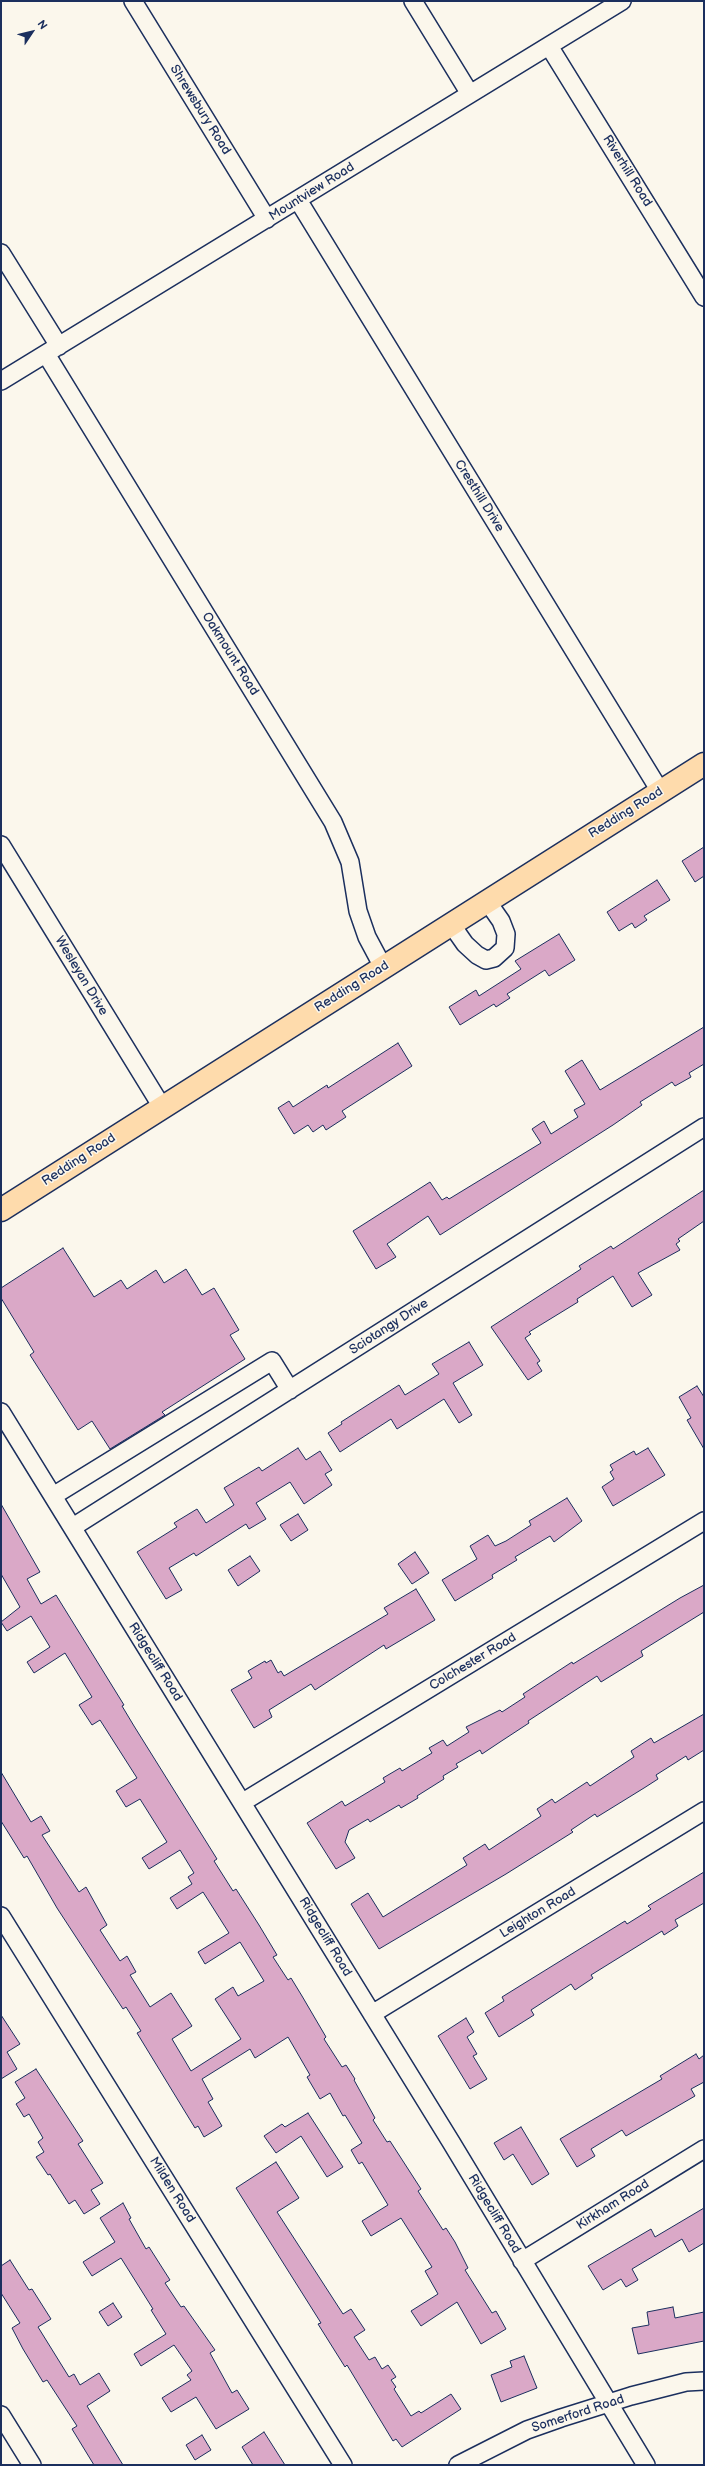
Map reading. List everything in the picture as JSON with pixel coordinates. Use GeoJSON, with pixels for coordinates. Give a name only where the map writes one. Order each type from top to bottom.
{"type":"FeatureCollection","features":[{"type":"Feature","properties":{"kind":"main road","name":"Redding Road"},"geometry":{"type":"LineString","coordinates":[[1,1210],[704,764]]}},
{"type":"Feature","properties":{"kind":"street","name":"Shrewsbury Road"},"geometry":{"type":"LineString","coordinates":[[133,1],[268,219]]}},
{"type":"Feature","properties":{"kind":"street"},"geometry":{"type":"LineString","coordinates":[[413,1],[470,94]]}},
{"type":"Feature","properties":{"kind":"street","name":"Mountview Road"},"geometry":{"type":"LineString","coordinates":[[1,381],[622,1]]}},
{"type":"Feature","properties":{"kind":"street","name":"Riverhill Road"},"geometry":{"type":"LineString","coordinates":[[549,46],[704,297]]}},
{"type":"Feature","properties":{"kind":"street","name":"Cresthill Drive"},"geometry":{"type":"LineString","coordinates":[[298,200],[660,791]]}},
{"type":"Feature","properties":{"kind":"street","name":"Oakmount Road"},"geometry":{"type":"LineString","coordinates":[[1,253],[52,350],[334,822],[350,862],[358,911],[367,937],[383,967]]}},
{"type":"Feature","properties":{"kind":"street","name":"Wesleyan Drive"},"geometry":{"type":"LineString","coordinates":[[1,845],[162,1107]]}},
{"type":"Feature","properties":{"kind":"street"},"geometry":{"type":"LineString","coordinates":[[451,924],[465,944],[478,955],[486,960],[494,958],[505,948],[506,934],[501,921],[487,901]]}},
{"type":"Feature","properties":{"kind":"street","name":"Sciotangy Drive"},"geometry":{"type":"LineString","coordinates":[[73,1527],[704,1127]]}},
{"type":"Feature","properties":{"kind":"street"},"geometry":{"type":"LineString","coordinates":[[54,1496],[272,1361],[290,1390]]}},
{"type":"Feature","properties":{"kind":"street","name":"Ridgecliff Road"},"geometry":{"type":"LineString","coordinates":[[1,1412],[243,1802],[646,2465]]}},
{"type":"Feature","properties":{"kind":"street","name":"Colchester Road"},"geometry":{"type":"LineString","coordinates":[[243,1802],[704,1521]]}},
{"type":"Feature","properties":{"kind":"street","name":"Leighton Road"},"geometry":{"type":"LineString","coordinates":[[372,2014],[704,1811]]}},
{"type":"Feature","properties":{"kind":"street","name":"Milden Road"},"geometry":{"type":"LineString","coordinates":[[1,1916],[343,2465]]}},
{"type":"Feature","properties":{"kind":"street","name":"Kirkham Road"},"geometry":{"type":"LineString","coordinates":[[522,2261],[704,2149]]}},
{"type":"Feature","properties":{"kind":"street","name":"Somerford Road"},"geometry":{"type":"LineString","coordinates":[[458,2465],[527,2430],[608,2404],[686,2382],[704,2381]]}},
{"type":"Feature","properties":{"kind":"street"},"geometry":{"type":"LineString","coordinates":[[1,2415],[32,2465]]}},
{"type":"Feature","properties":{"kind":"building"},"geometry":{"type":"Polygon","coordinates":[[[704,847],[704,876],[695,882],[682,861],[704,847]]]}},
{"type":"Feature","properties":{"kind":"building"},"geometry":{"type":"Polygon","coordinates":[[[657,880],[670,900],[644,916],[647,920],[635,928],[632,923],[619,931],[607,912],[657,880]]]}},
{"type":"Feature","properties":{"kind":"building"},"geometry":{"type":"Polygon","coordinates":[[[559,934],[575,960],[549,976],[545,970],[507,994],[510,998],[496,1007],[494,1004],[460,1025],[449,1007],[476,990],[479,996],[521,969],[515,961],[559,934]]]}},
{"type":"Feature","properties":{"kind":"building"},"geometry":{"type":"Polygon","coordinates":[[[704,1027],[704,1064],[689,1073],[691,1077],[675,1086],[672,1082],[640,1102],[642,1105],[613,1125],[440,1235],[428,1216],[387,1244],[396,1257],[376,1269],[353,1231],[430,1182],[442,1200],[447,1197],[449,1199],[541,1143],[532,1129],[544,1121],[551,1134],[578,1117],[574,1110],[585,1104],[565,1071],[582,1060],[600,1090],[704,1027]]]}},
{"type":"Feature","properties":{"kind":"building"},"geometry":{"type":"Polygon","coordinates":[[[398,1043],[412,1066],[342,1111],[346,1117],[326,1130],[323,1125],[313,1132],[308,1125],[294,1134],[278,1108],[289,1101],[293,1107],[327,1085],[328,1088],[398,1043]]]}},
{"type":"Feature","properties":{"kind":"building"},"geometry":{"type":"Polygon","coordinates":[[[704,1190],[704,1221],[678,1239],[680,1241],[676,1244],[680,1250],[638,1273],[652,1295],[632,1307],[613,1276],[577,1299],[578,1302],[529,1332],[531,1334],[525,1338],[540,1361],[537,1363],[542,1371],[528,1380],[491,1327],[581,1269],[579,1266],[611,1246],[613,1249],[704,1190]]]}},
{"type":"Feature","properties":{"kind":"building"},"geometry":{"type":"Polygon","coordinates":[[[63,1248],[94,1297],[121,1280],[127,1289],[156,1270],[164,1283],[186,1269],[202,1295],[214,1288],[239,1330],[230,1335],[245,1359],[162,1412],[165,1415],[110,1449],[92,1421],[78,1430],[30,1355],[34,1352],[1,1298],[1,1288],[63,1248]]]}},
{"type":"Feature","properties":{"kind":"building"},"geometry":{"type":"Polygon","coordinates":[[[469,1342],[483,1365],[453,1383],[472,1415],[459,1423],[444,1399],[397,1429],[391,1419],[340,1452],[328,1433],[342,1424],[341,1422],[399,1385],[405,1395],[439,1374],[432,1364],[469,1342]]]}},
{"type":"Feature","properties":{"kind":"building"},"geometry":{"type":"Polygon","coordinates":[[[697,1386],[704,1397],[704,1449],[687,1420],[691,1418],[679,1397],[697,1386]]]}},
{"type":"Feature","properties":{"kind":"building"},"geometry":{"type":"Polygon","coordinates":[[[298,1448],[306,1460],[320,1451],[332,1470],[325,1474],[332,1485],[304,1504],[290,1482],[256,1503],[266,1519],[249,1529],[246,1524],[196,1556],[194,1553],[169,1568],[182,1590],[166,1599],[137,1552],[177,1527],[174,1523],[197,1509],[206,1523],[234,1505],[224,1488],[259,1467],[262,1471],[298,1448]]]}},
{"type":"Feature","properties":{"kind":"building"},"geometry":{"type":"Polygon","coordinates":[[[648,1448],[665,1475],[613,1506],[602,1487],[614,1479],[610,1472],[613,1470],[610,1465],[634,1451],[636,1455],[648,1448]]]}},
{"type":"Feature","properties":{"kind":"building"},"geometry":{"type":"Polygon","coordinates":[[[567,1498],[582,1521],[554,1542],[550,1536],[515,1557],[517,1560],[492,1575],[493,1578],[455,1601],[442,1580],[477,1559],[470,1546],[488,1535],[495,1546],[506,1541],[531,1525],[529,1521],[567,1498]]]}},
{"type":"Feature","properties":{"kind":"building"},"geometry":{"type":"Polygon","coordinates":[[[1,1504],[40,1572],[27,1579],[41,1604],[56,1595],[124,1705],[122,1706],[134,1726],[217,1859],[214,1861],[233,1891],[236,1889],[277,1955],[273,1957],[288,1980],[291,1978],[326,2037],[324,2039],[342,2067],[346,2065],[355,2079],[354,2080],[375,2118],[373,2120],[387,2142],[390,2141],[421,2189],[418,2191],[443,2230],[446,2228],[455,2242],[468,2268],[465,2270],[492,2313],[496,2311],[506,2329],[481,2344],[457,2302],[421,2326],[411,2311],[438,2294],[425,2271],[432,2267],[401,2218],[371,2236],[362,2221],[388,2205],[362,2162],[359,2164],[351,2150],[362,2143],[345,2115],[343,2116],[330,2093],[320,2099],[307,2077],[310,2075],[288,2037],[255,2058],[250,2049],[202,2079],[213,2099],[208,2102],[222,2126],[204,2137],[198,2126],[195,2128],[137,2033],[141,2031],[126,2007],[123,2009],[57,1908],[27,1856],[24,1858],[1,1821],[1,1772],[31,1822],[41,1816],[50,1831],[42,1835],[79,1892],[86,1887],[107,1925],[100,1930],[120,1961],[127,1956],[136,1972],[130,1975],[150,2007],[171,1993],[192,2026],[172,2039],[191,2071],[241,2039],[215,1999],[233,1987],[238,1996],[264,1981],[240,1942],[205,1964],[198,1952],[229,1933],[203,1892],[177,1909],[170,1898],[192,1884],[188,1877],[194,1873],[180,1850],[149,1869],[142,1858],[167,1842],[140,1799],[126,1807],[116,1791],[137,1778],[100,1720],[92,1725],[79,1705],[92,1697],[65,1653],[34,1673],[27,1662],[50,1647],[31,1616],[7,1631],[1,1622],[20,1607],[1,1574],[1,1504]]]}},
{"type":"Feature","properties":{"kind":"building"},"geometry":{"type":"Polygon","coordinates":[[[298,1514],[308,1530],[291,1541],[280,1525],[298,1514]]]}},
{"type":"Feature","properties":{"kind":"building"},"geometry":{"type":"Polygon","coordinates":[[[415,1552],[429,1573],[412,1584],[398,1564],[415,1552]]]}},
{"type":"Feature","properties":{"kind":"building"},"geometry":{"type":"Polygon","coordinates":[[[250,1556],[260,1571],[238,1586],[228,1570],[250,1556]]]}},
{"type":"Feature","properties":{"kind":"building"},"geometry":{"type":"Polygon","coordinates":[[[704,1585],[704,1612],[641,1651],[643,1656],[601,1682],[597,1676],[528,1721],[529,1723],[482,1754],[480,1750],[456,1764],[458,1767],[443,1776],[444,1779],[417,1796],[418,1798],[401,1808],[399,1805],[370,1822],[368,1819],[349,1830],[345,1842],[355,1858],[336,1869],[307,1823],[342,1801],[345,1806],[385,1782],[383,1778],[400,1768],[402,1771],[432,1753],[429,1748],[443,1740],[447,1746],[469,1732],[466,1727],[500,1710],[502,1712],[525,1697],[523,1694],[572,1662],[573,1664],[680,1598],[704,1585]]]}},
{"type":"Feature","properties":{"kind":"building"},"geometry":{"type":"Polygon","coordinates":[[[416,1589],[435,1620],[386,1649],[384,1645],[315,1690],[311,1684],[269,1710],[272,1717],[254,1728],[231,1690],[252,1678],[248,1671],[265,1661],[266,1663],[271,1660],[278,1673],[281,1671],[284,1676],[388,1614],[384,1608],[416,1589]]]}},
{"type":"Feature","properties":{"kind":"building"},"geometry":{"type":"Polygon","coordinates":[[[704,1714],[704,1750],[688,1760],[686,1756],[656,1775],[658,1779],[644,1788],[597,1817],[595,1814],[571,1830],[573,1832],[506,1874],[379,1949],[351,1904],[368,1893],[383,1917],[467,1865],[463,1858],[485,1844],[489,1850],[541,1816],[537,1809],[552,1799],[555,1803],[587,1782],[590,1786],[634,1757],[631,1751],[651,1738],[654,1743],[704,1714]]]}},
{"type":"Feature","properties":{"kind":"building"},"geometry":{"type":"Polygon","coordinates":[[[704,1872],[704,1903],[675,1920],[678,1926],[664,1935],[662,1931],[591,1975],[593,1978],[575,1990],[571,1984],[531,2010],[534,2015],[499,2037],[485,2013],[504,2001],[502,1997],[625,1921],[627,1924],[651,1909],[648,1906],[704,1872]]]}},
{"type":"Feature","properties":{"kind":"building"},"geometry":{"type":"Polygon","coordinates":[[[1,2015],[20,2044],[7,2052],[17,2069],[1,2079],[1,2015]]]}},
{"type":"Feature","properties":{"kind":"building"},"geometry":{"type":"Polygon","coordinates":[[[466,2018],[474,2032],[467,2037],[477,2054],[473,2056],[487,2079],[470,2089],[438,2036],[466,2018]]]}},
{"type":"Feature","properties":{"kind":"building"},"geometry":{"type":"Polygon","coordinates":[[[696,2054],[699,2059],[704,2055],[704,2082],[691,2089],[695,2096],[626,2136],[622,2130],[591,2149],[595,2156],[577,2167],[560,2139],[662,2079],[660,2076],[696,2054]]]}},
{"type":"Feature","properties":{"kind":"building"},"geometry":{"type":"Polygon","coordinates":[[[36,2069],[83,2141],[78,2144],[103,2183],[91,2190],[100,2204],[84,2214],[75,2200],[69,2204],[50,2174],[48,2175],[36,2157],[44,2152],[38,2142],[43,2138],[29,2114],[24,2117],[16,2104],[25,2098],[15,2082],[36,2069]]]}},
{"type":"Feature","properties":{"kind":"building"},"geometry":{"type":"Polygon","coordinates":[[[308,2113],[343,2167],[327,2177],[301,2136],[276,2153],[264,2136],[282,2124],[285,2127],[308,2113]]]}},
{"type":"Feature","properties":{"kind":"building"},"geometry":{"type":"Polygon","coordinates":[[[521,2127],[549,2174],[532,2185],[513,2154],[504,2160],[494,2143],[521,2127]]]}},
{"type":"Feature","properties":{"kind":"building"},"geometry":{"type":"Polygon","coordinates":[[[276,2162],[299,2198],[277,2212],[343,2314],[351,2309],[365,2330],[354,2337],[369,2360],[375,2357],[382,2369],[388,2365],[396,2377],[391,2380],[396,2387],[394,2389],[411,2416],[419,2411],[421,2413],[451,2394],[461,2409],[402,2447],[396,2439],[393,2441],[347,2365],[345,2367],[318,2324],[321,2323],[236,2188],[276,2162]]]}},
{"type":"Feature","properties":{"kind":"building"},"geometry":{"type":"Polygon","coordinates":[[[123,2203],[131,2218],[129,2219],[146,2249],[149,2247],[170,2280],[165,2283],[181,2307],[184,2306],[215,2350],[210,2353],[232,2393],[237,2390],[249,2409],[216,2429],[196,2397],[171,2412],[162,2398],[191,2380],[187,2375],[192,2371],[174,2345],[141,2366],[134,2354],[166,2334],[151,2310],[153,2309],[121,2258],[92,2276],[83,2262],[115,2242],[100,2218],[123,2203]]]}},
{"type":"Feature","properties":{"kind":"building"},"geometry":{"type":"Polygon","coordinates":[[[704,2208],[704,2243],[689,2252],[682,2239],[632,2269],[638,2280],[626,2287],[621,2279],[603,2290],[588,2266],[651,2229],[655,2237],[704,2208]]]}},
{"type":"Feature","properties":{"kind":"building"},"geometry":{"type":"Polygon","coordinates":[[[10,2260],[29,2290],[32,2289],[51,2319],[38,2327],[69,2377],[74,2374],[80,2385],[99,2373],[110,2391],[87,2406],[123,2465],[94,2465],[72,2429],[77,2426],[47,2380],[43,2382],[23,2349],[12,2328],[20,2323],[1,2293],[1,2266],[10,2260]]]}},
{"type":"Feature","properties":{"kind":"building"},"geometry":{"type":"Polygon","coordinates":[[[113,2303],[122,2317],[108,2326],[99,2312],[113,2303]]]}},
{"type":"Feature","properties":{"kind":"building"},"geometry":{"type":"Polygon","coordinates":[[[673,2307],[675,2318],[704,2312],[704,2341],[638,2354],[632,2328],[649,2325],[647,2312],[673,2307]]]}},
{"type":"Feature","properties":{"kind":"building"},"geometry":{"type":"Polygon","coordinates":[[[524,2356],[537,2388],[501,2402],[491,2375],[512,2367],[510,2361],[524,2356]]]}},
{"type":"Feature","properties":{"kind":"building"},"geometry":{"type":"Polygon","coordinates":[[[264,2432],[285,2465],[253,2465],[242,2447],[264,2432]]]}},
{"type":"Feature","properties":{"kind":"building"},"geometry":{"type":"Polygon","coordinates":[[[202,2435],[211,2450],[195,2460],[186,2445],[202,2435]]]}}]}
